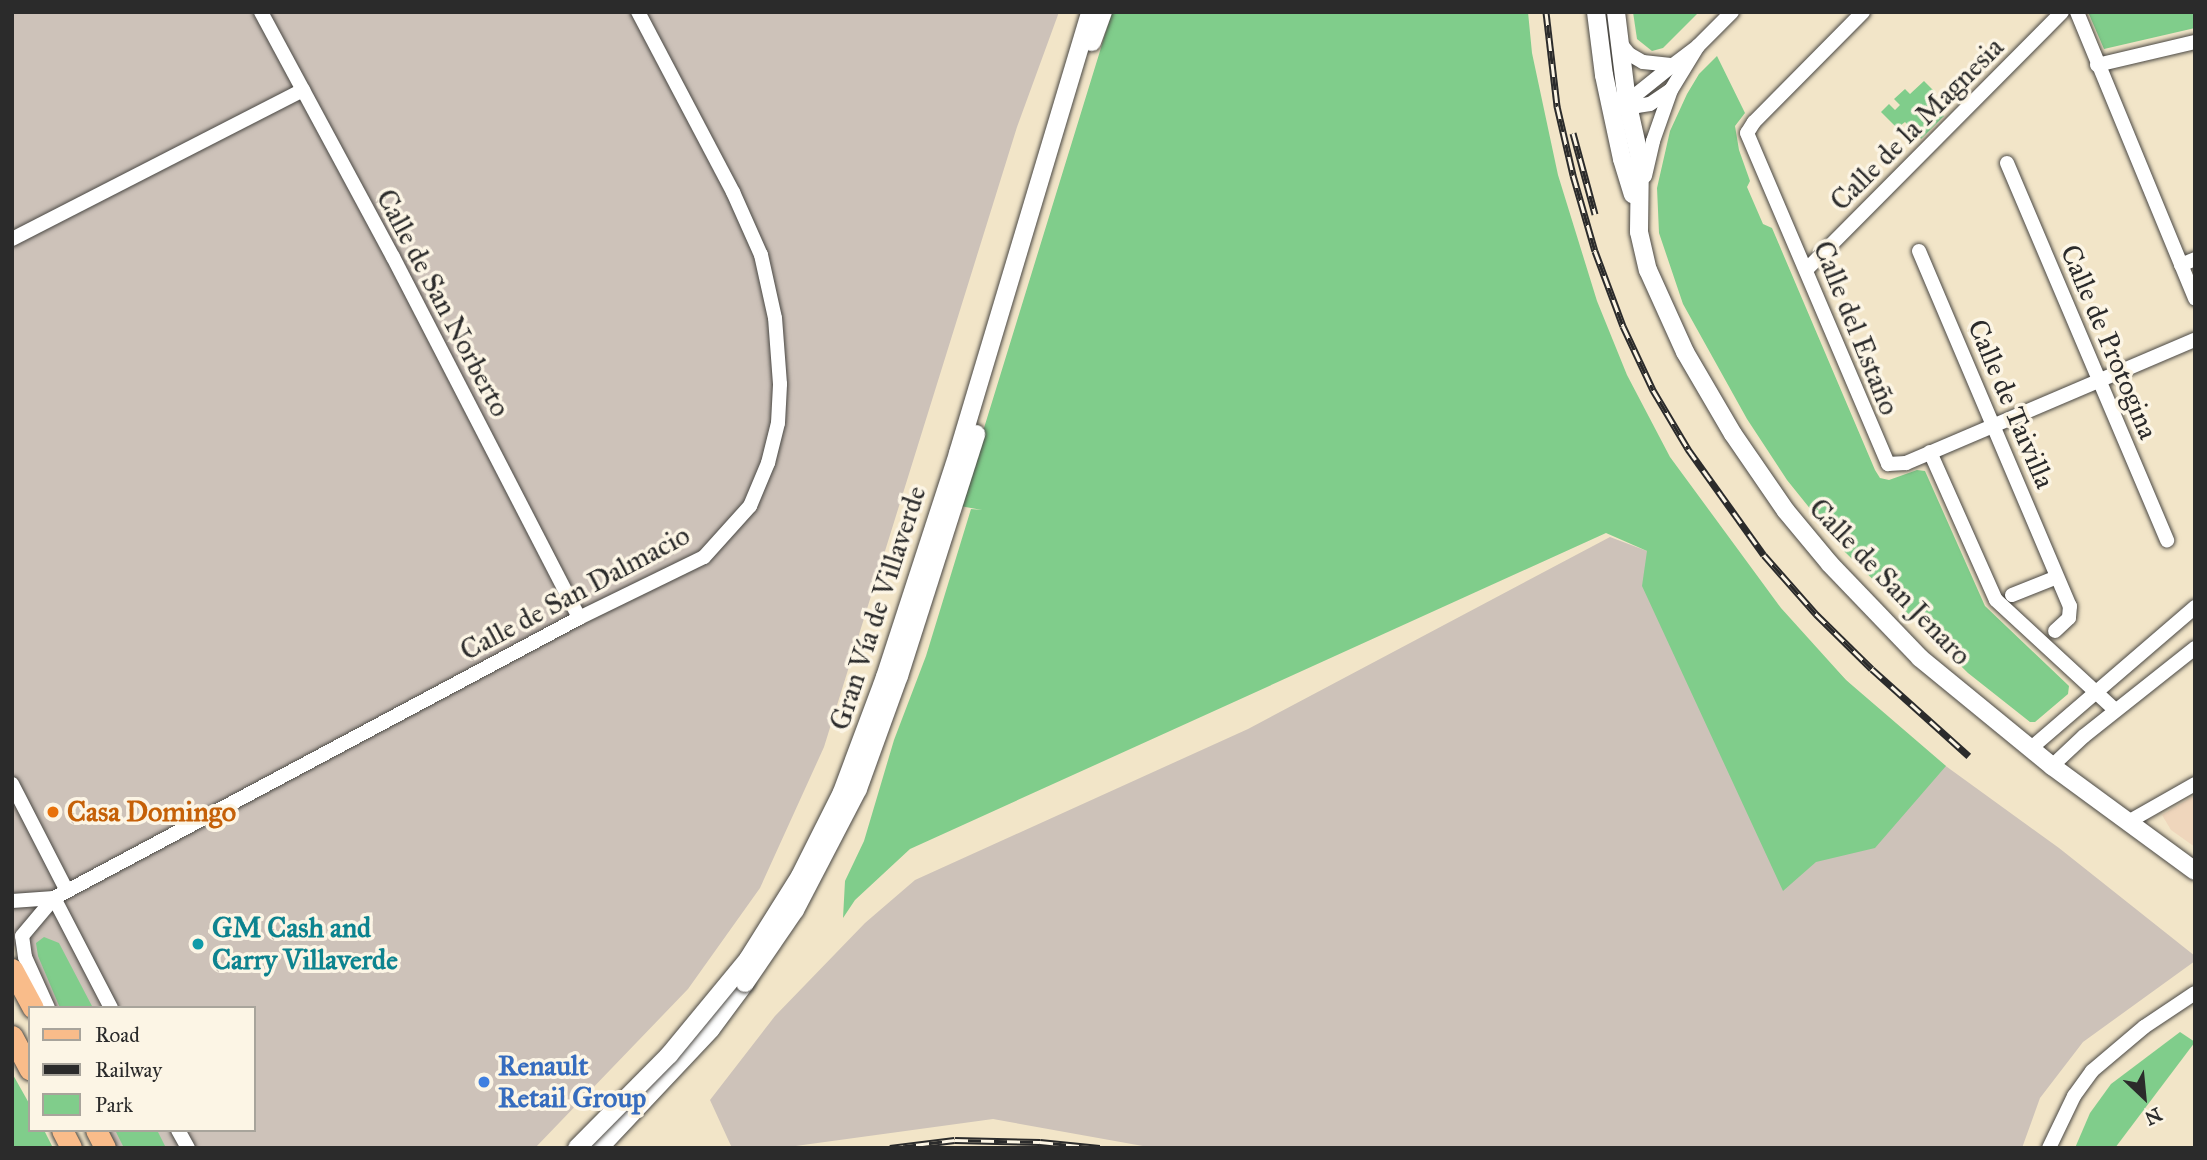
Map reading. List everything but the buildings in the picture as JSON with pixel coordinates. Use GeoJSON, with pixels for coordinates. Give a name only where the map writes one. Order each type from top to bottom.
{"type":"FeatureCollection","features":[{"type":"Feature","properties":{"kind":"main road"},"geometry":{"type":"LineString","coordinates":[[12,969],[32,1006]]}},
{"type":"Feature","properties":{"kind":"main road"},"geometry":{"type":"LineString","coordinates":[[12,1036],[28,1066]]}},
{"type":"Feature","properties":{"kind":"main road"},"geometry":{"type":"LineString","coordinates":[[63,1132],[71,1148]]}},
{"type":"Feature","properties":{"kind":"main road"},"geometry":{"type":"LineString","coordinates":[[97,1132],[105,1148]]}},
{"type":"Feature","properties":{"kind":"street","name":"Calle de San Norberto"},"geometry":{"type":"LineString","coordinates":[[261,12],[579,618]]}},
{"type":"Feature","properties":{"kind":"street","name":"Calle de San Dalmacio"},"geometry":{"type":"LineString","coordinates":[[47,1006],[25,957],[22,936],[61,894],[579,618],[704,557],[750,506],[768,463],[778,424],[780,384],[775,318],[761,255],[733,192],[638,12]]}},
{"type":"Feature","properties":{"kind":"street","name":"Gran Vía de Villaverde"},"geometry":{"type":"LineString","coordinates":[[577,1148],[669,1055],[748,959],[800,876],[842,792],[885,677],[958,453],[1090,12]]}},
{"type":"Feature","properties":{"kind":"street","name":"Gran Vía de Villaverde"},"geometry":{"type":"LineString","coordinates":[[599,1148],[703,1038],[745,983],[795,910],[858,789],[899,676],[967,464],[1103,12]]}},
{"type":"Feature","properties":{"kind":"street","name":"Calle de San Jenaro"},"geometry":{"type":"LineString","coordinates":[[1595,12],[1613,117],[1638,208]]}},
{"type":"Feature","properties":{"kind":"street","name":"Calle de San Jenaro"},"geometry":{"type":"LineString","coordinates":[[1616,12],[1627,101],[1640,159],[1639,232],[1648,270],[1665,312],[1733,435],[1786,512],[1830,564],[1920,658],[2030,749],[2195,871]]}},
{"type":"Feature","properties":{"kind":"street"},"geometry":{"type":"LineString","coordinates":[[1613,117],[1627,101],[1667,73],[1698,46],[1732,12]]}},
{"type":"Feature","properties":{"kind":"street","name":"Calle del Estaño"},"geometry":{"type":"LineString","coordinates":[[1863,12],[1754,121],[1747,132],[1888,464],[1899,465],[1930,452]]}},
{"type":"Feature","properties":{"kind":"street","name":"Calle de la Magnesia"},"geometry":{"type":"LineString","coordinates":[[1806,270],[2062,12]]}},
{"type":"Feature","properties":{"kind":"street"},"geometry":{"type":"LineString","coordinates":[[2077,12],[2195,299]]}},
{"type":"Feature","properties":{"kind":"street"},"geometry":{"type":"LineString","coordinates":[[2097,65],[2195,42]]}},
{"type":"Feature","properties":{"kind":"street"},"geometry":{"type":"LineString","coordinates":[[1620,43],[1629,54],[1643,62],[1673,65]]}},
{"type":"Feature","properties":{"kind":"street"},"geometry":{"type":"LineString","coordinates":[[1638,208],[1653,141],[1671,90],[1698,46]]}},
{"type":"Feature","properties":{"kind":"street"},"geometry":{"type":"LineString","coordinates":[[1604,75],[1614,91],[1637,106],[1650,104],[1671,90]]}},
{"type":"Feature","properties":{"kind":"street"},"geometry":{"type":"LineString","coordinates":[[12,239],[303,90]]}},
{"type":"Feature","properties":{"kind":"street","name":"Calle de Protogina"},"geometry":{"type":"LineString","coordinates":[[2007,163],[2167,540]]}},
{"type":"Feature","properties":{"kind":"street","name":"Calle de Taivilla"},"geometry":{"type":"LineString","coordinates":[[1919,251],[2071,612],[2055,631]]}},
{"type":"Feature","properties":{"kind":"street"},"geometry":{"type":"LineString","coordinates":[[2181,265],[2195,259]]}},
{"type":"Feature","properties":{"kind":"street"},"geometry":{"type":"LineString","coordinates":[[2115,710],[1996,600],[1930,452],[2195,340]]}},
{"type":"Feature","properties":{"kind":"street"},"geometry":{"type":"LineString","coordinates":[[2012,595],[2057,577]]}},
{"type":"Feature","properties":{"kind":"street"},"geometry":{"type":"LineString","coordinates":[[2030,749],[2195,607]]}},
{"type":"Feature","properties":{"kind":"street"},"geometry":{"type":"LineString","coordinates":[[2052,766],[2115,710],[2193,652]]}},
{"type":"Feature","properties":{"kind":"street"},"geometry":{"type":"LineString","coordinates":[[12,783],[110,1006]]}},
{"type":"Feature","properties":{"kind":"street"},"geometry":{"type":"LineString","coordinates":[[2128,822],[2195,784]]}},
{"type":"Feature","properties":{"kind":"street","name":"Calle de San Dalmacio"},"geometry":{"type":"LineString","coordinates":[[12,901],[61,894]]}},
{"type":"Feature","properties":{"kind":"street"},"geometry":{"type":"LineString","coordinates":[[2049,1148],[2074,1096],[2092,1071],[2136,1033],[2191,1001]]}},
{"type":"Feature","properties":{"kind":"street"},"geometry":{"type":"LineString","coordinates":[[179,1132],[188,1148]]}},
{"type":"Feature","properties":{"kind":"shaded area"},"geometry":{"type":"Polygon","coordinates":[[[12,12],[1059,12],[1017,127],[824,747],[760,888],[688,989],[535,1148],[115,1148],[108,1132],[256,1132],[256,1006],[44,1006],[12,941],[12,12]]]}},
{"type":"Feature","properties":{"kind":"shaded area"},"geometry":{"type":"Polygon","coordinates":[[[1610,537],[1647,551],[1785,619],[1896,730],[2059,848],[2195,956],[2195,961],[2083,1042],[2040,1098],[2022,1148],[1154,1148],[993,1119],[781,1148],[732,1148],[710,1100],[775,1016],[865,923],[915,880],[1248,729],[1610,537]]]}},
{"type":"Feature","properties":{"kind":"shaded area"},"geometry":{"type":"Polygon","coordinates":[[[2195,795],[2195,847],[2171,830],[2162,815],[2195,795]]]}},
{"type":"Feature","properties":{"kind":"green space"},"geometry":{"type":"Polygon","coordinates":[[[1112,12],[1528,12],[1532,53],[1558,175],[1597,301],[1627,375],[1670,457],[1781,608],[1846,680],[1946,766],[1875,848],[1816,862],[1783,891],[1642,586],[1647,551],[1606,533],[910,849],[855,900],[843,918],[845,881],[864,841],[894,740],[926,656],[971,509],[982,510],[960,506],[1112,12]]]}},
{"type":"Feature","properties":{"kind":"green space"},"geometry":{"type":"Polygon","coordinates":[[[1633,12],[1698,13],[1663,48],[1652,51],[1637,39],[1633,12]]]}},
{"type":"Feature","properties":{"kind":"green space"},"geometry":{"type":"Polygon","coordinates":[[[2088,12],[2195,12],[2195,28],[2104,49],[2088,12]]]}},
{"type":"Feature","properties":{"kind":"green space"},"geometry":{"type":"Polygon","coordinates":[[[1717,56],[1745,113],[1735,126],[1739,150],[1750,181],[1747,187],[1763,224],[1772,228],[1875,470],[1880,478],[1889,480],[1917,470],[1925,471],[1985,606],[2069,686],[2068,694],[2035,722],[2030,722],[1968,673],[1845,552],[1787,480],[1747,419],[1683,304],[1659,233],[1657,188],[1670,131],[1699,74],[1717,56]]]}},
{"type":"Feature","properties":{"kind":"green space"},"geometry":{"type":"Polygon","coordinates":[[[1924,81],[1936,93],[1929,101],[1944,116],[1921,139],[1905,122],[1897,128],[1881,112],[1889,104],[1895,110],[1900,105],[1894,99],[1905,89],[1910,94],[1924,81]]]}},
{"type":"Feature","properties":{"kind":"green space"},"geometry":{"type":"Polygon","coordinates":[[[44,937],[59,943],[92,1006],[59,1006],[38,956],[36,943],[44,937]]]}},
{"type":"Feature","properties":{"kind":"green space"},"geometry":{"type":"Polygon","coordinates":[[[2180,1032],[2195,1042],[2115,1148],[2075,1148],[2090,1113],[2111,1084],[2180,1032]]]}},
{"type":"Feature","properties":{"kind":"green space"},"geometry":{"type":"Polygon","coordinates":[[[12,1073],[28,1101],[28,1132],[45,1132],[53,1148],[12,1148],[12,1073]]]}},
{"type":"Feature","properties":{"kind":"green space"},"geometry":{"type":"Polygon","coordinates":[[[116,1132],[158,1132],[166,1148],[124,1148],[116,1132]]]}},
{"type":"Feature","properties":{"kind":"railway"},"geometry":{"type":"LineString","coordinates":[[1546,12],[1557,106],[1573,175],[1595,251],[1623,326],[1653,390],[1688,449],[1764,555],[1816,614],[1872,669],[1969,756]]}},
{"type":"Feature","properties":{"kind":"railway"},"geometry":{"type":"LineString","coordinates":[[1573,133],[1595,214]]}},
{"type":"Feature","properties":{"kind":"railway"},"geometry":{"type":"LineString","coordinates":[[890,1148],[955,1140],[1040,1142],[1100,1148]]}},
{"type":"Feature","properties":{"kind":"place","name":"Casa Domingo"},"geometry":{"type":"Point","coordinates":[53,812]}},
{"type":"Feature","properties":{"kind":"place","name":"GM Cash and Carry Villaverde"},"geometry":{"type":"Point","coordinates":[198,944]}},
{"type":"Feature","properties":{"kind":"place","name":"Renault Retail Group"},"geometry":{"type":"Point","coordinates":[484,1082]}}]}
